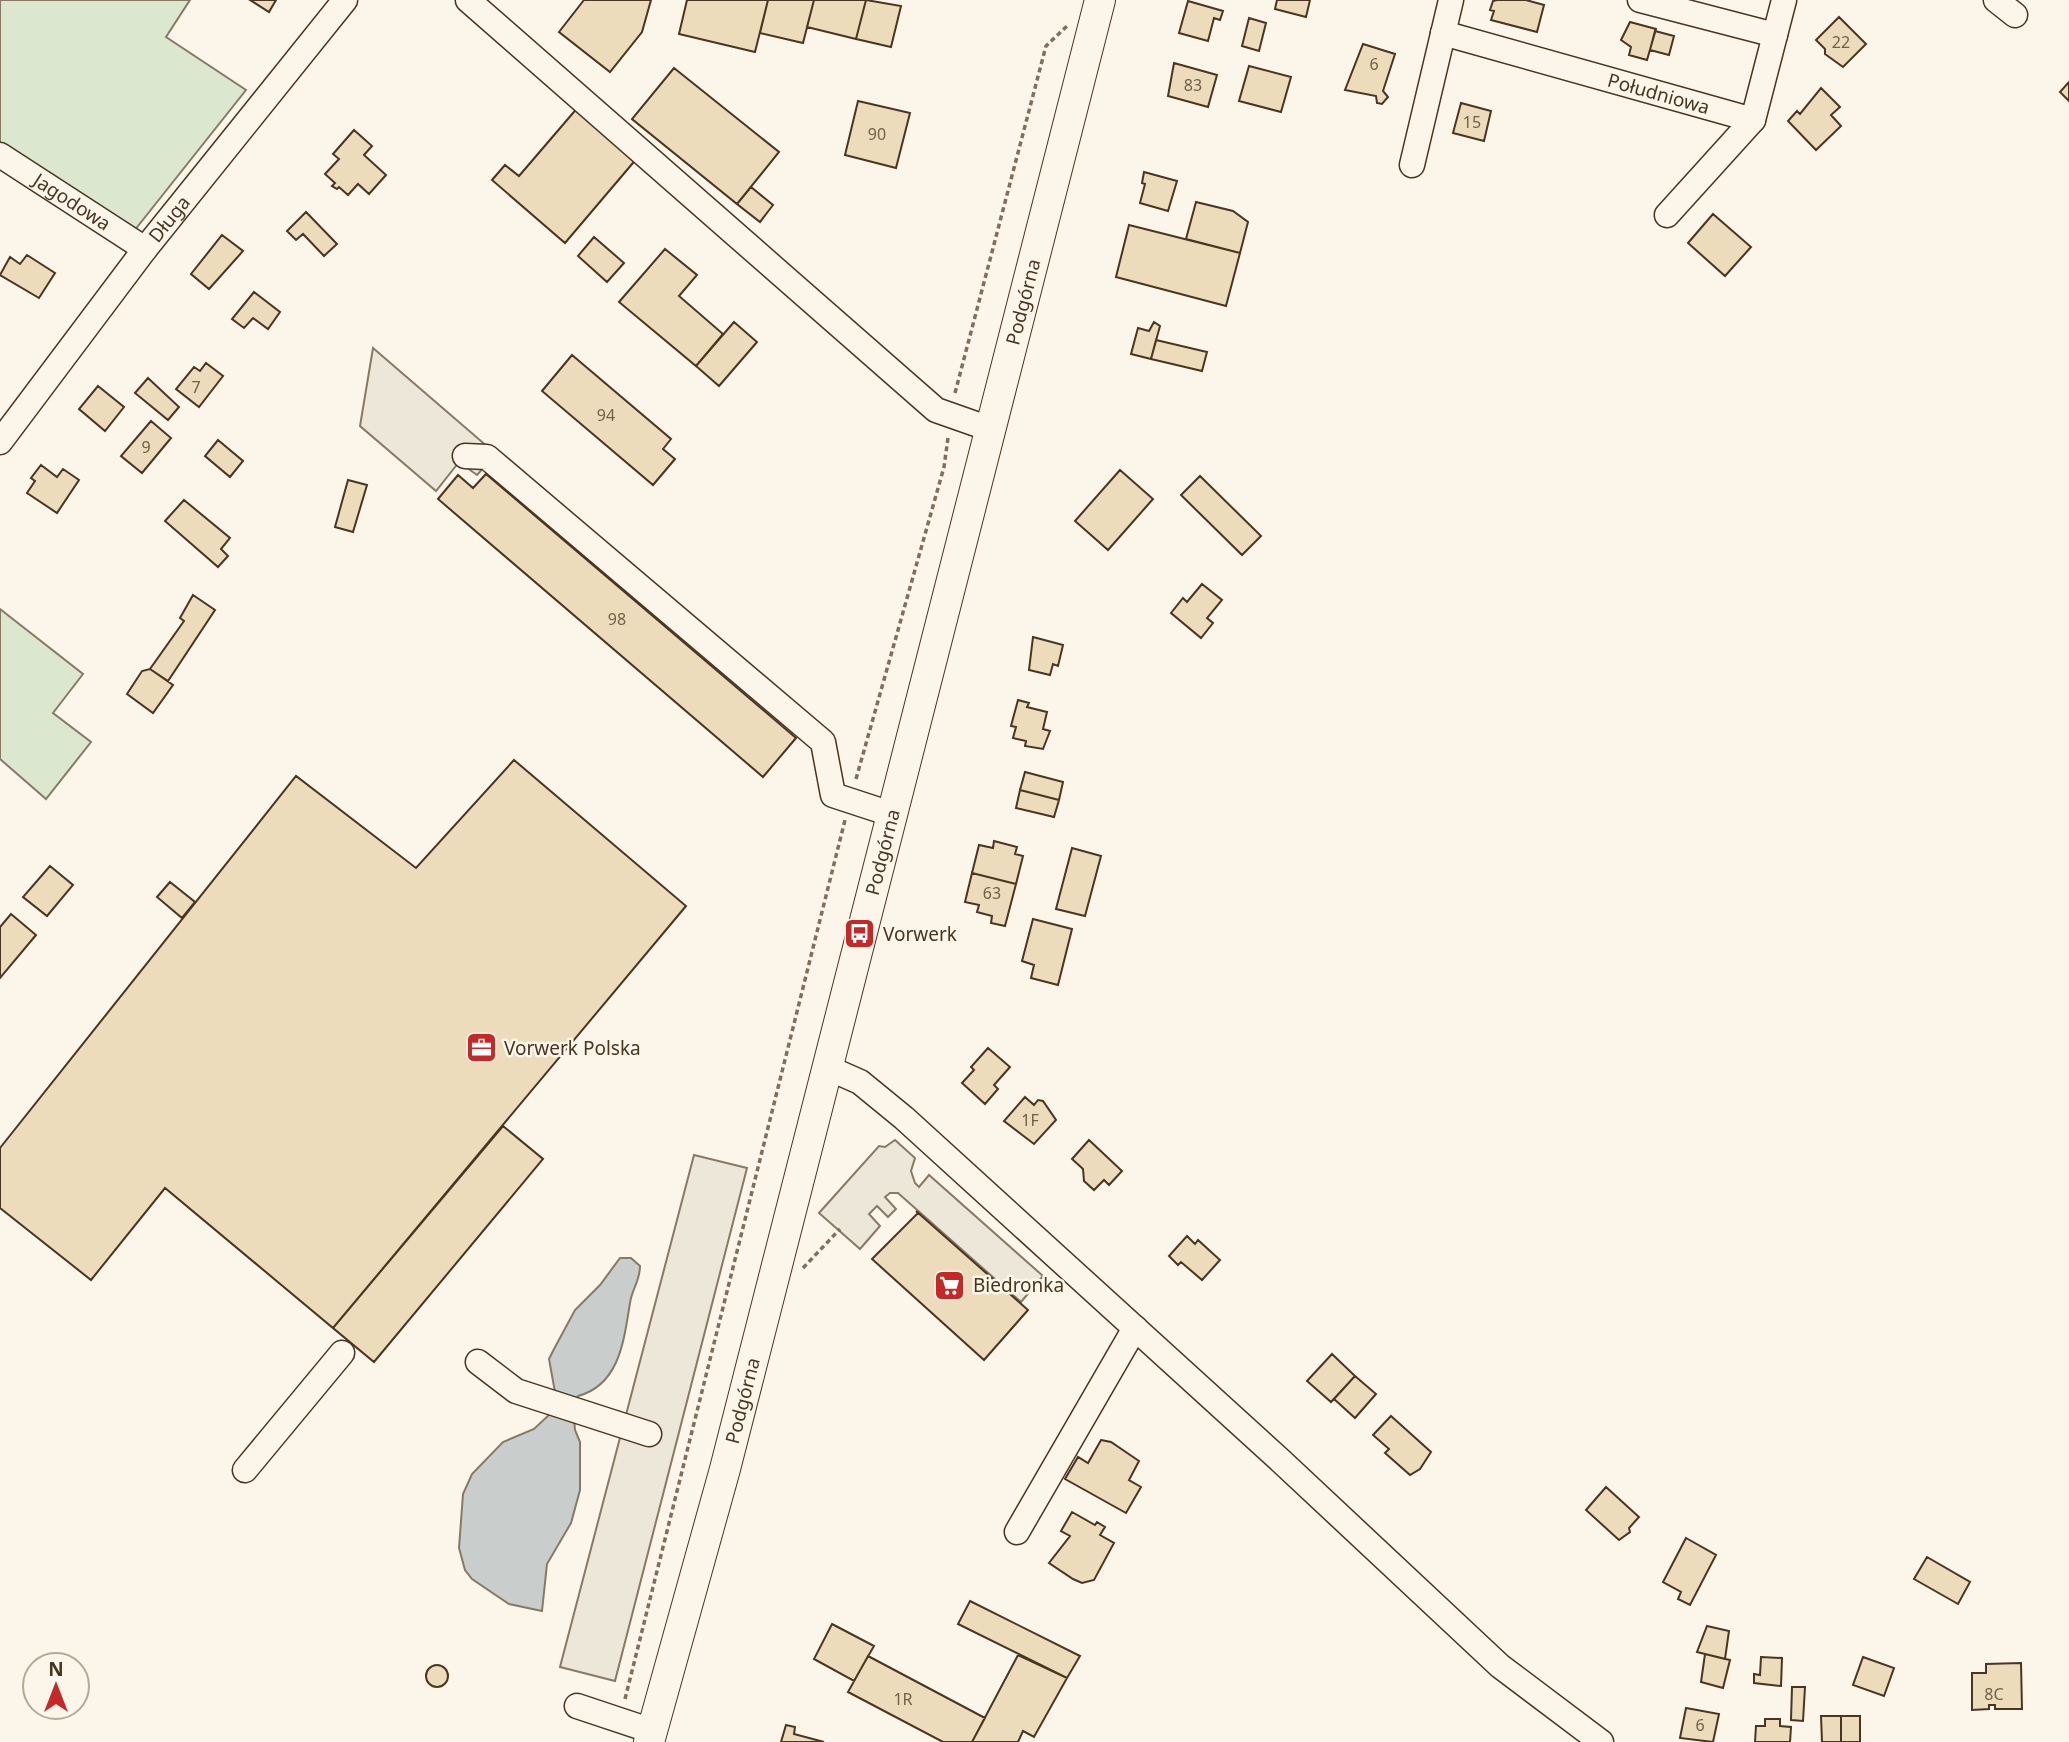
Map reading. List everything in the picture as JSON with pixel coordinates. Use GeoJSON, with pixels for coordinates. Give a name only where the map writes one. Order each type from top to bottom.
{"type":"FeatureCollection","features":[{"type":"Feature","properties":{"kind":"main road","name":"Podgórna"},"geometry":{"type":"LineString","coordinates":[[650,1736],[725,1469],[1100,0]]}},
{"type":"Feature","properties":{"kind":"street","name":"Długa"},"geometry":{"type":"LineString","coordinates":[[0,442],[145,249],[345,0]]}},
{"type":"Feature","properties":{"kind":"street"},"geometry":{"type":"LineString","coordinates":[[468,0],[936,410],[990,429]]}},
{"type":"Feature","properties":{"kind":"street"},"geometry":{"type":"LineString","coordinates":[[1412,165],[1451,0]]}},
{"type":"Feature","properties":{"kind":"street"},"geometry":{"type":"LineString","coordinates":[[1640,0],[1775,35]]}},
{"type":"Feature","properties":{"kind":"street"},"geometry":{"type":"LineString","coordinates":[[1667,215],[1753,120],[1784,0]]}},
{"type":"Feature","properties":{"kind":"street","name":"Południowa"},"geometry":{"type":"LineString","coordinates":[[1443,33],[1753,120]]}},
{"type":"Feature","properties":{"kind":"street","name":"Jagodowa"},"geometry":{"type":"LineString","coordinates":[[0,155],[145,249]]}},
{"type":"Feature","properties":{"kind":"street"},"geometry":{"type":"LineString","coordinates":[[465,456],[487,457],[823,742],[833,795],[891,814]]}},
{"type":"Feature","properties":{"kind":"street"},"geometry":{"type":"LineString","coordinates":[[826,1067],[853,1078],[904,1118],[1500,1666],[1601,1742]]}},
{"type":"Feature","properties":{"kind":"street"},"geometry":{"type":"LineString","coordinates":[[1017,1532],[1135,1328]]}},
{"type":"Feature","properties":{"kind":"street"},"geometry":{"type":"LineString","coordinates":[[246,1470],[342,1353]]}},
{"type":"Feature","properties":{"kind":"street"},"geometry":{"type":"LineString","coordinates":[[478,1362],[516,1391],[649,1434]]}},
{"type":"Feature","properties":{"kind":"street"},"geometry":{"type":"LineString","coordinates":[[577,1706],[621,1721],[650,1736]]}},
{"type":"Feature","properties":{"kind":"path"},"geometry":{"type":"LineString","coordinates":[[621,1721],[632,1662],[850,801],[944,467],[961,360],[1045,46],[1072,21]]}},
{"type":"Feature","properties":{"kind":"green space"},"geometry":{"type":"Polygon","coordinates":[[[0,0],[190,0],[166,37],[246,90],[134,231],[0,145],[0,0]]]}},
{"type":"Feature","properties":{"kind":"green space"},"geometry":{"type":"Polygon","coordinates":[[[0,609],[83,674],[53,713],[91,742],[46,799],[0,759],[0,609]]]}},
{"type":"Feature","properties":{"kind":"shaded area"},"geometry":{"type":"Polygon","coordinates":[[[373,348],[503,460],[486,465],[477,475],[459,462],[436,491],[360,426],[373,348]]]}},
{"type":"Feature","properties":{"kind":"shaded area"},"geometry":{"type":"Polygon","coordinates":[[[895,1140],[915,1158],[911,1171],[919,1187],[929,1175],[1043,1276],[1021,1302],[898,1193],[890,1193],[885,1197],[896,1209],[888,1217],[877,1206],[869,1214],[880,1226],[860,1249],[819,1213],[879,1146],[885,1147],[895,1140]]]}},
{"type":"Feature","properties":{"kind":"shaded area"},"geometry":{"type":"Polygon","coordinates":[[[694,1155],[747,1168],[615,1681],[560,1667],[694,1155]]]}},
{"type":"Feature","properties":{"kind":"shaded area"},"geometry":{"type":"Polygon","coordinates":[[[620,1258],[631,1258],[640,1266],[640,1271],[631,1298],[618,1359],[603,1382],[578,1396],[573,1406],[575,1430],[580,1442],[580,1490],[571,1523],[547,1564],[542,1611],[509,1604],[472,1579],[465,1570],[459,1548],[463,1494],[472,1474],[503,1442],[534,1429],[551,1413],[555,1392],[549,1359],[575,1310],[600,1285],[620,1258]]]}},
{"type":"Feature","properties":{"kind":"building"},"geometry":{"type":"Polygon","coordinates":[[[250,0],[276,0],[269,12],[250,0]]]}},
{"type":"Feature","properties":{"kind":"building"},"geometry":{"type":"Polygon","coordinates":[[[584,0],[651,0],[642,32],[610,72],[559,32],[584,0]]]}},
{"type":"Feature","properties":{"kind":"building"},"geometry":{"type":"Polygon","coordinates":[[[687,0],[768,0],[755,52],[679,34],[687,0]]]}},
{"type":"Feature","properties":{"kind":"building"},"geometry":{"type":"Polygon","coordinates":[[[768,0],[814,0],[803,43],[760,33],[768,0]]]}},
{"type":"Feature","properties":{"kind":"building"},"geometry":{"type":"Polygon","coordinates":[[[814,0],[866,0],[856,39],[807,27],[814,0]]]}},
{"type":"Feature","properties":{"kind":"building"},"geometry":{"type":"Polygon","coordinates":[[[866,0],[901,6],[891,47],[856,39],[866,0]]]}},
{"type":"Feature","properties":{"kind":"building"},"geometry":{"type":"Polygon","coordinates":[[[1277,0],[1310,0],[1306,17],[1275,9],[1277,0]]]}},
{"type":"Feature","properties":{"kind":"building"},"geometry":{"type":"Polygon","coordinates":[[[1526,0],[1544,5],[1537,32],[1491,20],[1494,11],[1490,10],[1493,1],[1526,0]]]}},
{"type":"Feature","properties":{"kind":"building"},"geometry":{"type":"Polygon","coordinates":[[[1188,1],[1223,11],[1220,20],[1214,18],[1208,41],[1179,33],[1188,1]]]}},
{"type":"Feature","properties":{"kind":"building"},"geometry":{"type":"Polygon","coordinates":[[[1839,17],[1866,44],[1843,67],[1825,54],[1825,49],[1816,40],[1839,17]]]}},
{"type":"Feature","properties":{"kind":"building"},"geometry":{"type":"Polygon","coordinates":[[[1249,18],[1266,23],[1259,51],[1242,46],[1249,18]]]}},
{"type":"Feature","properties":{"kind":"building"},"geometry":{"type":"Polygon","coordinates":[[[1630,22],[1656,29],[1647,60],[1629,55],[1631,47],[1621,40],[1630,22]]]}},
{"type":"Feature","properties":{"kind":"building"},"geometry":{"type":"Polygon","coordinates":[[[1655,31],[1674,36],[1669,55],[1650,50],[1655,31]]]}},
{"type":"Feature","properties":{"kind":"building"},"geometry":{"type":"Polygon","coordinates":[[[1363,44],[1395,54],[1383,91],[1388,97],[1382,104],[1377,103],[1376,96],[1345,90],[1363,44]]]}},
{"type":"Feature","properties":{"kind":"building"},"geometry":{"type":"Polygon","coordinates":[[[1174,63],[1217,75],[1208,107],[1168,96],[1174,63]]]}},
{"type":"Feature","properties":{"kind":"building"},"geometry":{"type":"Polygon","coordinates":[[[1249,66],[1291,77],[1281,112],[1239,101],[1249,66]]]}},
{"type":"Feature","properties":{"kind":"building"},"geometry":{"type":"Polygon","coordinates":[[[674,68],[779,152],[737,204],[632,119],[674,68]]]}},
{"type":"Feature","properties":{"kind":"building"},"geometry":{"type":"Polygon","coordinates":[[[2069,82],[2069,101],[2060,92],[2069,82]]]}},
{"type":"Feature","properties":{"kind":"building"},"geometry":{"type":"Polygon","coordinates":[[[1821,88],[1840,107],[1831,115],[1841,126],[1816,150],[1788,121],[1797,111],[1800,114],[1821,88]]]}},
{"type":"Feature","properties":{"kind":"building"},"geometry":{"type":"Polygon","coordinates":[[[858,101],[910,113],[896,168],[845,155],[858,101]]]}},
{"type":"Feature","properties":{"kind":"building"},"geometry":{"type":"Polygon","coordinates":[[[1461,103],[1491,111],[1484,141],[1453,133],[1461,103]]]}},
{"type":"Feature","properties":{"kind":"building"},"geometry":{"type":"Polygon","coordinates":[[[579,106],[638,157],[565,243],[492,180],[505,165],[519,176],[579,106]]]}},
{"type":"Feature","properties":{"kind":"building"},"geometry":{"type":"Polygon","coordinates":[[[354,130],[372,146],[364,155],[386,175],[369,194],[358,184],[348,195],[339,187],[337,189],[332,186],[335,183],[325,174],[339,159],[333,154],[354,130]]]}},
{"type":"Feature","properties":{"kind":"building"},"geometry":{"type":"Polygon","coordinates":[[[1144,172],[1177,181],[1168,211],[1140,203],[1145,184],[1142,183],[1144,172]]]}},
{"type":"Feature","properties":{"kind":"building"},"geometry":{"type":"Polygon","coordinates":[[[751,187],[773,205],[760,222],[737,204],[751,187]]]}},
{"type":"Feature","properties":{"kind":"building"},"geometry":{"type":"Polygon","coordinates":[[[1196,202],[1233,211],[1248,222],[1240,253],[1186,239],[1196,202]]]}},
{"type":"Feature","properties":{"kind":"building"},"geometry":{"type":"Polygon","coordinates":[[[306,212],[337,244],[324,256],[303,234],[296,240],[287,231],[306,212]]]}},
{"type":"Feature","properties":{"kind":"building"},"geometry":{"type":"Polygon","coordinates":[[[1713,214],[1751,247],[1725,276],[1688,243],[1713,214]]]}},
{"type":"Feature","properties":{"kind":"building"},"geometry":{"type":"Polygon","coordinates":[[[1129,225],[1240,253],[1226,306],[1116,277],[1129,225]]]}},
{"type":"Feature","properties":{"kind":"building"},"geometry":{"type":"Polygon","coordinates":[[[222,235],[243,251],[209,289],[191,274],[222,235]]]}},
{"type":"Feature","properties":{"kind":"building"},"geometry":{"type":"Polygon","coordinates":[[[594,237],[624,263],[607,282],[578,256],[594,237]]]}},
{"type":"Feature","properties":{"kind":"building"},"geometry":{"type":"Polygon","coordinates":[[[665,249],[697,275],[679,296],[723,334],[696,366],[619,302],[665,249]]]}},
{"type":"Feature","properties":{"kind":"building"},"geometry":{"type":"Polygon","coordinates":[[[27,255],[55,273],[39,298],[0,275],[10,257],[20,264],[27,255]]]}},
{"type":"Feature","properties":{"kind":"building"},"geometry":{"type":"Polygon","coordinates":[[[254,292],[280,312],[268,329],[253,318],[244,328],[232,319],[254,292]]]}},
{"type":"Feature","properties":{"kind":"building"},"geometry":{"type":"Polygon","coordinates":[[[734,322],[757,342],[719,386],[696,366],[734,322]]]}},
{"type":"Feature","properties":{"kind":"building"},"geometry":{"type":"Polygon","coordinates":[[[1154,322],[1160,326],[1151,359],[1131,354],[1138,328],[1149,331],[1154,322]]]}},
{"type":"Feature","properties":{"kind":"building"},"geometry":{"type":"Polygon","coordinates":[[[1156,340],[1207,352],[1202,371],[1151,359],[1156,340]]]}},
{"type":"Feature","properties":{"kind":"building"},"geometry":{"type":"Polygon","coordinates":[[[572,355],[671,439],[663,449],[675,459],[653,485],[542,391],[572,355]]]}},
{"type":"Feature","properties":{"kind":"building"},"geometry":{"type":"Polygon","coordinates":[[[206,363],[223,376],[199,407],[176,389],[194,367],[200,371],[206,363]]]}},
{"type":"Feature","properties":{"kind":"building"},"geometry":{"type":"Polygon","coordinates":[[[148,378],[179,407],[168,420],[135,393],[148,378]]]}},
{"type":"Feature","properties":{"kind":"building"},"geometry":{"type":"Polygon","coordinates":[[[98,386],[124,407],[105,431],[79,409],[98,386]]]}},
{"type":"Feature","properties":{"kind":"building"},"geometry":{"type":"Polygon","coordinates":[[[151,421],[171,438],[142,473],[121,456],[151,421]]]}},
{"type":"Feature","properties":{"kind":"building"},"geometry":{"type":"Polygon","coordinates":[[[218,440],[243,461],[230,477],[205,456],[218,440]]]}},
{"type":"Feature","properties":{"kind":"building"},"geometry":{"type":"Polygon","coordinates":[[[41,465],[57,477],[63,469],[79,480],[57,513],[27,493],[35,481],[31,478],[41,465]]]}},
{"type":"Feature","properties":{"kind":"building"},"geometry":{"type":"Polygon","coordinates":[[[1120,470],[1153,499],[1108,550],[1075,521],[1120,470]]]}},
{"type":"Feature","properties":{"kind":"building"},"geometry":{"type":"Polygon","coordinates":[[[486,474],[796,738],[763,777],[438,499],[458,475],[473,488],[486,474]]]}},
{"type":"Feature","properties":{"kind":"building"},"geometry":{"type":"Polygon","coordinates":[[[1200,476],[1261,536],[1242,555],[1181,495],[1200,476]]]}},
{"type":"Feature","properties":{"kind":"building"},"geometry":{"type":"Polygon","coordinates":[[[348,480],[367,485],[353,532],[335,527],[348,480]]]}},
{"type":"Feature","properties":{"kind":"building"},"geometry":{"type":"Polygon","coordinates":[[[184,500],[230,538],[221,549],[228,556],[218,567],[165,521],[184,500]]]}},
{"type":"Feature","properties":{"kind":"building"},"geometry":{"type":"Polygon","coordinates":[[[1202,584],[1222,600],[1207,618],[1213,623],[1201,638],[1171,613],[1183,598],[1187,602],[1202,584]]]}},
{"type":"Feature","properties":{"kind":"building"},"geometry":{"type":"Polygon","coordinates":[[[193,595],[215,610],[168,681],[150,669],[184,621],[180,618],[193,595]]]}},
{"type":"Feature","properties":{"kind":"building"},"geometry":{"type":"Polygon","coordinates":[[[1033,637],[1063,645],[1058,666],[1053,664],[1050,675],[1029,670],[1033,637]]]}},
{"type":"Feature","properties":{"kind":"building"},"geometry":{"type":"Polygon","coordinates":[[[150,669],[173,685],[153,713],[127,694],[142,671],[150,669]]]}},
{"type":"Feature","properties":{"kind":"building"},"geometry":{"type":"Polygon","coordinates":[[[1018,700],[1029,703],[1027,707],[1047,712],[1043,729],[1050,731],[1043,749],[1025,746],[1026,741],[1013,738],[1016,727],[1011,726],[1018,700]]]}},
{"type":"Feature","properties":{"kind":"building"},"geometry":{"type":"Polygon","coordinates":[[[514,760],[686,906],[333,1328],[165,1188],[91,1280],[0,1208],[0,1148],[296,776],[416,868],[514,760]]]}},
{"type":"Feature","properties":{"kind":"building"},"geometry":{"type":"Polygon","coordinates":[[[1025,772],[1063,782],[1059,800],[1020,790],[1025,772]]]}},
{"type":"Feature","properties":{"kind":"building"},"geometry":{"type":"Polygon","coordinates":[[[1020,790],[1059,800],[1054,817],[1016,808],[1020,790]]]}},
{"type":"Feature","properties":{"kind":"building"},"geometry":{"type":"Polygon","coordinates":[[[994,841],[1017,847],[1015,854],[1023,856],[1016,884],[972,873],[979,845],[993,848],[994,841]]]}},
{"type":"Feature","properties":{"kind":"building"},"geometry":{"type":"Polygon","coordinates":[[[1072,848],[1101,856],[1085,916],[1056,909],[1072,848]]]}},
{"type":"Feature","properties":{"kind":"building"},"geometry":{"type":"Polygon","coordinates":[[[50,866],[73,885],[47,916],[23,897],[50,866]]]}},
{"type":"Feature","properties":{"kind":"building"},"geometry":{"type":"Polygon","coordinates":[[[972,873],[1016,884],[1005,926],[991,923],[992,916],[977,912],[979,905],[965,902],[972,873]]]}},
{"type":"Feature","properties":{"kind":"building"},"geometry":{"type":"Polygon","coordinates":[[[170,882],[195,902],[182,918],[157,897],[170,882]]]}},
{"type":"Feature","properties":{"kind":"building"},"geometry":{"type":"Polygon","coordinates":[[[11,914],[36,935],[0,978],[0,927],[11,914]]]}},
{"type":"Feature","properties":{"kind":"building"},"geometry":{"type":"Polygon","coordinates":[[[1033,919],[1072,929],[1058,985],[1031,978],[1034,965],[1022,961],[1033,919]]]}},
{"type":"Feature","properties":{"kind":"building"},"geometry":{"type":"Polygon","coordinates":[[[988,1048],[1010,1067],[994,1085],[998,1089],[985,1104],[962,1083],[974,1070],[971,1067],[988,1048]]]}},
{"type":"Feature","properties":{"kind":"building"},"geometry":{"type":"Polygon","coordinates":[[[1025,1097],[1034,1105],[1038,1100],[1043,1101],[1056,1120],[1034,1144],[1004,1121],[1025,1097]]]}},
{"type":"Feature","properties":{"kind":"building"},"geometry":{"type":"Polygon","coordinates":[[[503,1126],[543,1159],[374,1362],[333,1328],[503,1126]]]}},
{"type":"Feature","properties":{"kind":"building"},"geometry":{"type":"Polygon","coordinates":[[[1089,1140],[1122,1171],[1109,1185],[1104,1180],[1094,1190],[1084,1181],[1083,1169],[1072,1159],[1089,1140]]]}},
{"type":"Feature","properties":{"kind":"building","name":"Biedronka"},"geometry":{"type":"Polygon","coordinates":[[[916,1211],[1028,1310],[984,1360],[872,1259],[918,1213],[916,1211]]]}},
{"type":"Feature","properties":{"kind":"building"},"geometry":{"type":"Polygon","coordinates":[[[1187,1236],[1195,1244],[1198,1240],[1220,1260],[1202,1280],[1181,1262],[1178,1265],[1169,1256],[1187,1236]]]}},
{"type":"Feature","properties":{"kind":"building"},"geometry":{"type":"Polygon","coordinates":[[[1332,1354],[1355,1376],[1331,1402],[1307,1381],[1332,1354]]]}},
{"type":"Feature","properties":{"kind":"building"},"geometry":{"type":"Polygon","coordinates":[[[1355,1376],[1376,1394],[1355,1418],[1334,1399],[1355,1376]]]}},
{"type":"Feature","properties":{"kind":"building"},"geometry":{"type":"Polygon","coordinates":[[[1391,1416],[1431,1452],[1420,1469],[1410,1475],[1385,1453],[1389,1449],[1373,1435],[1391,1416]]]}},
{"type":"Feature","properties":{"kind":"building"},"geometry":{"type":"Polygon","coordinates":[[[1101,1440],[1111,1442],[1139,1461],[1129,1480],[1141,1487],[1126,1513],[1065,1479],[1078,1457],[1088,1463],[1101,1440]]]}},
{"type":"Feature","properties":{"kind":"building"},"geometry":{"type":"Polygon","coordinates":[[[1606,1487],[1639,1517],[1629,1528],[1630,1532],[1619,1540],[1586,1510],[1606,1487]]]}},
{"type":"Feature","properties":{"kind":"building"},"geometry":{"type":"Polygon","coordinates":[[[1072,1512],[1095,1525],[1097,1522],[1105,1527],[1100,1535],[1114,1543],[1094,1580],[1082,1583],[1049,1563],[1070,1536],[1061,1531],[1072,1512]]]}},
{"type":"Feature","properties":{"kind":"building"},"geometry":{"type":"Polygon","coordinates":[[[1686,1538],[1716,1555],[1690,1605],[1678,1599],[1681,1592],[1663,1582],[1686,1538]]]}},
{"type":"Feature","properties":{"kind":"building"},"geometry":{"type":"Polygon","coordinates":[[[1927,1557],[1970,1582],[1958,1604],[1914,1579],[1927,1557]]]}},
{"type":"Feature","properties":{"kind":"building"},"geometry":{"type":"Polygon","coordinates":[[[970,1601],[1080,1656],[1067,1678],[958,1624],[970,1601]]]}},
{"type":"Feature","properties":{"kind":"building"},"geometry":{"type":"Polygon","coordinates":[[[832,1624],[874,1646],[854,1681],[814,1659],[832,1624]]]}},
{"type":"Feature","properties":{"kind":"building"},"geometry":{"type":"Polygon","coordinates":[[[1707,1626],[1729,1631],[1725,1659],[1697,1652],[1707,1626]]]}},
{"type":"Feature","properties":{"kind":"building"},"geometry":{"type":"Polygon","coordinates":[[[1705,1654],[1730,1660],[1723,1688],[1701,1682],[1705,1654]]]}},
{"type":"Feature","properties":{"kind":"building"},"geometry":{"type":"Polygon","coordinates":[[[1018,1655],[1067,1678],[1034,1737],[1023,1731],[1018,1742],[972,1742],[1018,1655]]]}},
{"type":"Feature","properties":{"kind":"building"},"geometry":{"type":"Polygon","coordinates":[[[868,1656],[985,1718],[972,1742],[943,1742],[848,1692],[868,1656]]]}},
{"type":"Feature","properties":{"kind":"building"},"geometry":{"type":"Polygon","coordinates":[[[1761,1657],[1782,1658],[1781,1686],[1754,1683],[1754,1674],[1760,1675],[1761,1657]]]}},
{"type":"Feature","properties":{"kind":"building"},"geometry":{"type":"Polygon","coordinates":[[[1863,1657],[1894,1668],[1884,1696],[1853,1685],[1863,1657]]]}},
{"type":"Feature","properties":{"kind":"building"},"geometry":{"type":"Polygon","coordinates":[[[2021,1663],[2022,1709],[1995,1709],[1995,1705],[1989,1705],[1989,1709],[1972,1710],[1972,1673],[1986,1673],[1986,1664],[2021,1663]]]}},
{"type":"Feature","properties":{"kind":"building"},"geometry":{"type":"Polygon","coordinates":[[[433,1665],[441,1665],[448,1672],[448,1680],[441,1687],[433,1687],[426,1680],[426,1672],[433,1665]]]}},
{"type":"Feature","properties":{"kind":"building"},"geometry":{"type":"Polygon","coordinates":[[[1792,1687],[1805,1687],[1803,1721],[1791,1720],[1792,1687]]]}},
{"type":"Feature","properties":{"kind":"building"},"geometry":{"type":"Polygon","coordinates":[[[1686,1708],[1719,1714],[1713,1742],[1680,1738],[1686,1708]]]}},
{"type":"Feature","properties":{"kind":"building"},"geometry":{"type":"Polygon","coordinates":[[[1821,1716],[1841,1716],[1841,1742],[1822,1742],[1821,1716]]]}},
{"type":"Feature","properties":{"kind":"building"},"geometry":{"type":"Polygon","coordinates":[[[1841,1716],[1860,1716],[1860,1742],[1841,1742],[1841,1716]]]}},
{"type":"Feature","properties":{"kind":"building"},"geometry":{"type":"Polygon","coordinates":[[[1765,1719],[1780,1719],[1780,1726],[1791,1727],[1790,1742],[1755,1742],[1756,1726],[1765,1726],[1765,1719]]]}},
{"type":"Feature","properties":{"kind":"building"},"geometry":{"type":"Polygon","coordinates":[[[786,1725],[795,1727],[794,1734],[824,1742],[781,1742],[786,1725]]]}},
{"type":"Feature","properties":{"kind":"place","name":"Vorwerk"},"geometry":{"type":"Point","coordinates":[860,934]}},
{"type":"Feature","properties":{"kind":"place","name":"Vorwerk Polska"},"geometry":{"type":"Point","coordinates":[481,1048]}},
{"type":"Feature","properties":{"kind":"place","name":"Biedronka"},"geometry":{"type":"Point","coordinates":[950,1285]}}]}
